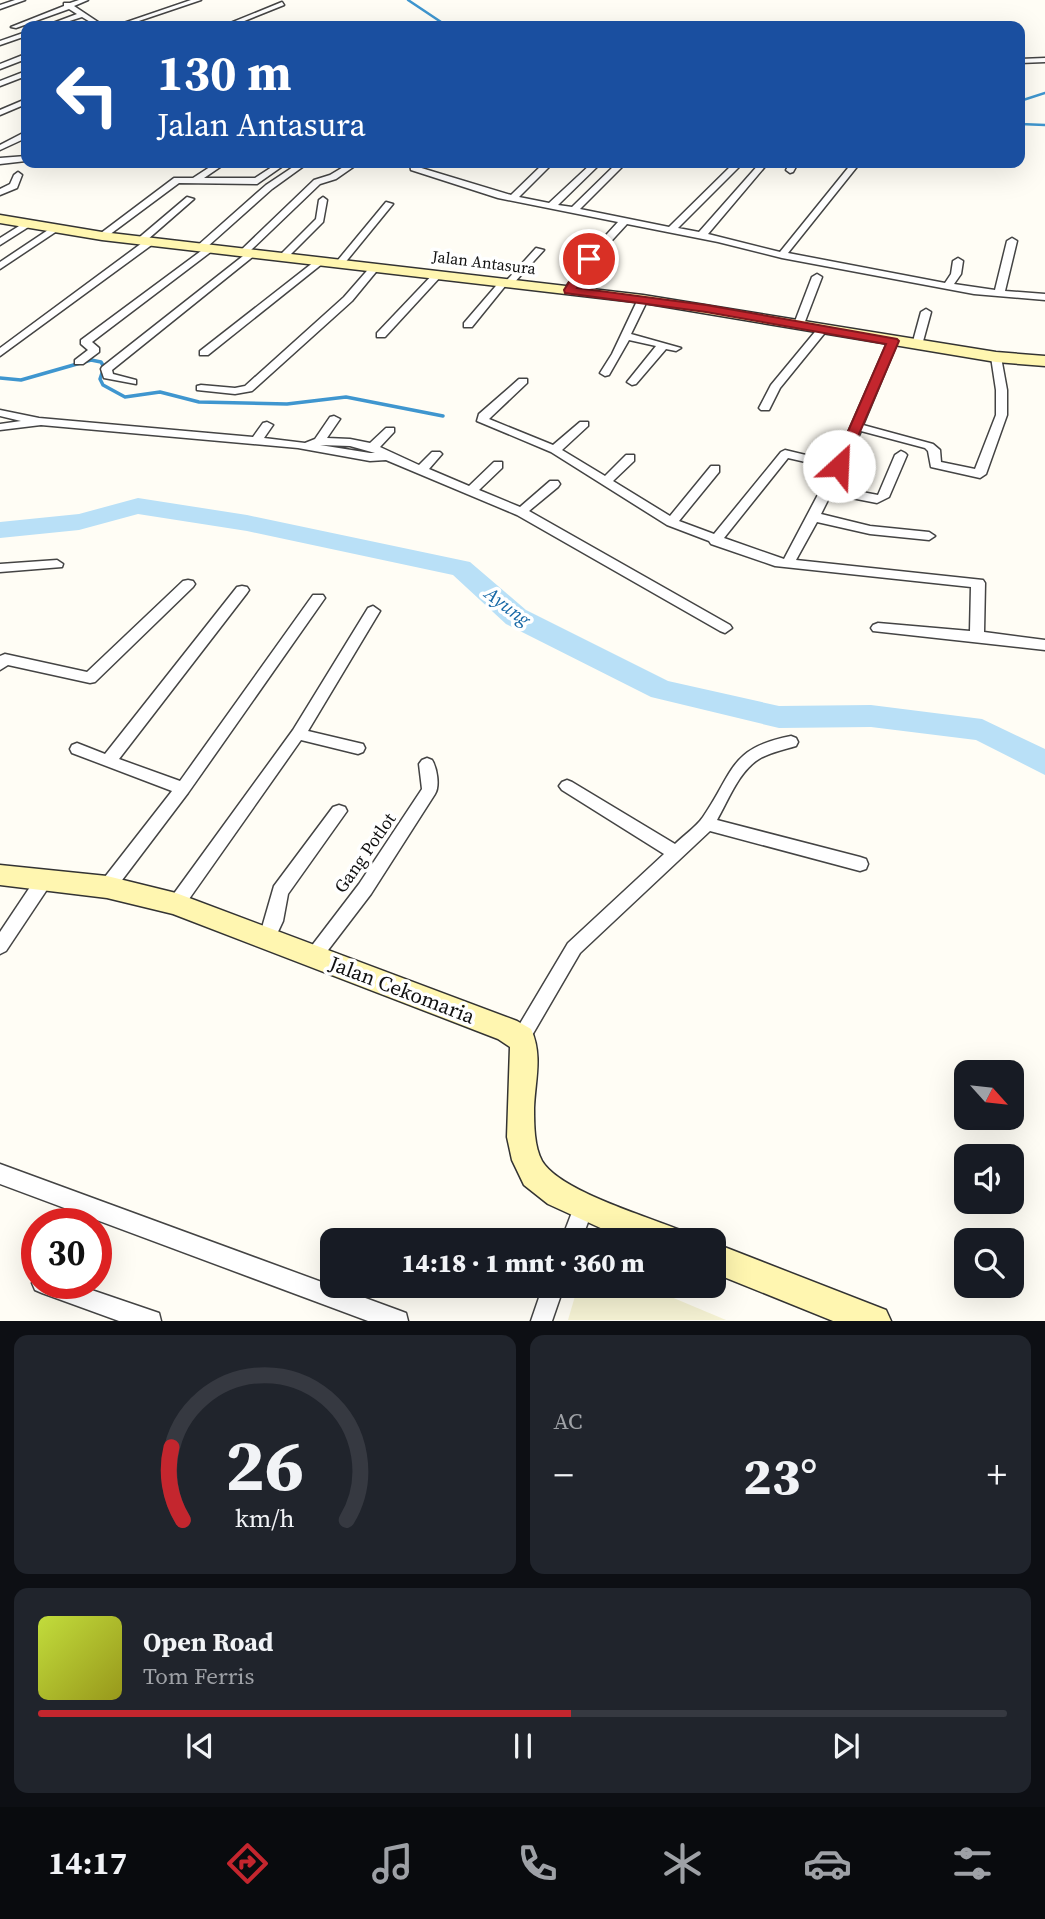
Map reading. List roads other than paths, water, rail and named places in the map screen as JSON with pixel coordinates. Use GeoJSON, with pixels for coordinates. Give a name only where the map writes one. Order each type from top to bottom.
{"type":"FeatureCollection","features":[{"type":"Feature","properties":{"kind":"main road","name":"Jalan Antasura"},"geometry":{"type":"LineString","coordinates":[[0,219],[145,242],[341,262],[643,299],[917,345],[996,357],[1045,361]]}},
{"type":"Feature","properties":{"kind":"main road","name":"Jalan Cekomaria"},"geometry":{"type":"LineString","coordinates":[[0,875],[107,887],[176,904],[267,935],[313,957],[462,1011],[521,1038]]}},
{"type":"Feature","properties":{"kind":"main road"},"geometry":{"type":"LineString","coordinates":[[521,1038],[526,1052],[520,1105],[521,1145],[527,1164],[536,1178],[547,1186],[584,1206],[637,1228]]}},
{"type":"Feature","properties":{"kind":"main road"},"geometry":{"type":"LineString","coordinates":[[726,1263],[875,1321]]}},
{"type":"Feature","properties":{"kind":"street"},"geometry":{"type":"LineString","coordinates":[[0,7],[22,0]]}},
{"type":"Feature","properties":{"kind":"street"},"geometry":{"type":"LineString","coordinates":[[58,0],[94,21]]}},
{"type":"Feature","properties":{"kind":"street"},"geometry":{"type":"LineString","coordinates":[[29,21],[85,0]]}},
{"type":"Feature","properties":{"kind":"street"},"geometry":{"type":"LineString","coordinates":[[133,21],[198,0]]}},
{"type":"Feature","properties":{"kind":"street"},"geometry":{"type":"LineString","coordinates":[[239,21],[282,4]]}},
{"type":"Feature","properties":{"kind":"street"},"geometry":{"type":"LineString","coordinates":[[63,21],[84,14]]}},
{"type":"Feature","properties":{"kind":"street"},"geometry":{"type":"LineString","coordinates":[[14,27],[21,24]]}},
{"type":"Feature","properties":{"kind":"street"},"geometry":{"type":"LineString","coordinates":[[0,43],[21,36]]}},
{"type":"Feature","properties":{"kind":"street"},"geometry":{"type":"LineString","coordinates":[[0,67],[21,59]]}},
{"type":"Feature","properties":{"kind":"street"},"geometry":{"type":"LineString","coordinates":[[1025,61],[1045,60]]}},
{"type":"Feature","properties":{"kind":"street"},"geometry":{"type":"LineString","coordinates":[[0,83],[21,75]]}},
{"type":"Feature","properties":{"kind":"street"},"geometry":{"type":"LineString","coordinates":[[0,113],[21,103]]}},
{"type":"Feature","properties":{"kind":"street"},"geometry":{"type":"LineString","coordinates":[[0,148],[21,138]]}},
{"type":"Feature","properties":{"kind":"street"},"geometry":{"type":"LineString","coordinates":[[0,161],[21,159]]}},
{"type":"Feature","properties":{"kind":"street"},"geometry":{"type":"LineString","coordinates":[[196,179],[214,168]]}},
{"type":"Feature","properties":{"kind":"street"},"geometry":{"type":"LineString","coordinates":[[102,236],[176,181],[257,181],[275,168]]}},
{"type":"Feature","properties":{"kind":"street"},"geometry":{"type":"LineString","coordinates":[[79,362],[95,348],[85,342],[204,249],[270,187],[297,168]]}},
{"type":"Feature","properties":{"kind":"street"},"geometry":{"type":"LineString","coordinates":[[132,382],[108,376],[106,369],[248,253],[317,182],[333,177],[347,168]]}},
{"type":"Feature","properties":{"kind":"street"},"geometry":{"type":"LineString","coordinates":[[414,168],[513,198],[701,236],[782,256],[999,294],[1045,297]]}},
{"type":"Feature","properties":{"kind":"street"},"geometry":{"type":"LineString","coordinates":[[513,198],[544,168]]}},
{"type":"Feature","properties":{"kind":"street"},"geometry":{"type":"LineString","coordinates":[[552,205],[592,168]]}},
{"type":"Feature","properties":{"kind":"street"},"geometry":{"type":"LineString","coordinates":[[574,210],[617,168]]}},
{"type":"Feature","properties":{"kind":"street"},"geometry":{"type":"LineString","coordinates":[[671,230],[734,168]]}},
{"type":"Feature","properties":{"kind":"street"},"geometry":{"type":"LineString","coordinates":[[701,236],[760,168]]}},
{"type":"Feature","properties":{"kind":"street"},"geometry":{"type":"LineString","coordinates":[[782,256],[852,168]]}},
{"type":"Feature","properties":{"kind":"street"},"geometry":{"type":"LineString","coordinates":[[0,192],[14,186],[18,174]]}},
{"type":"Feature","properties":{"kind":"street"},"geometry":{"type":"LineString","coordinates":[[0,353],[145,242],[190,199]]}},
{"type":"Feature","properties":{"kind":"street"},"geometry":{"type":"LineString","coordinates":[[283,257],[320,220],[323,200]]}},
{"type":"Feature","properties":{"kind":"street"},"geometry":{"type":"LineString","coordinates":[[341,262],[389,204]]}},
{"type":"Feature","properties":{"kind":"street"},"geometry":{"type":"LineString","coordinates":[[569,290],[598,248],[625,220]]}},
{"type":"Feature","properties":{"kind":"street"},"geometry":{"type":"LineString","coordinates":[[0,242],[27,224]]}},
{"type":"Feature","properties":{"kind":"street"},"geometry":{"type":"LineString","coordinates":[[0,266],[54,229]]}},
{"type":"Feature","properties":{"kind":"street"},"geometry":{"type":"LineString","coordinates":[[999,294],[1012,241]]}},
{"type":"Feature","properties":{"kind":"street"},"geometry":{"type":"LineString","coordinates":[[468,325],[539,250]]}},
{"type":"Feature","properties":{"kind":"street"},"geometry":{"type":"LineString","coordinates":[[204,353],[322,261]]}},
{"type":"Feature","properties":{"kind":"street"},"geometry":{"type":"LineString","coordinates":[[948,286],[956,274],[958,261]]}},
{"type":"Feature","properties":{"kind":"street"},"geometry":{"type":"LineString","coordinates":[[201,388],[235,391],[247,389],[348,299],[375,267]]}},
{"type":"Feature","properties":{"kind":"street"},"geometry":{"type":"LineString","coordinates":[[380,335],[438,274]]}},
{"type":"Feature","properties":{"kind":"street"},"geometry":{"type":"LineString","coordinates":[[799,324],[817,277]]}},
{"type":"Feature","properties":{"kind":"street"},"geometry":{"type":"LineString","coordinates":[[605,373],[643,299]]}},
{"type":"Feature","properties":{"kind":"street"},"geometry":{"type":"LineString","coordinates":[[917,345],[926,312]]}},
{"type":"Feature","properties":{"kind":"street"},"geometry":{"type":"LineString","coordinates":[[765,408],[775,387],[823,329]]}},
{"type":"Feature","properties":{"kind":"street"},"geometry":{"type":"LineString","coordinates":[[625,336],[676,348]]}},
{"type":"Feature","properties":{"kind":"street"},"geometry":{"type":"LineString","coordinates":[[788,563],[815,517],[858,427],[893,341]]}},
{"type":"Feature","properties":{"kind":"street"},"geometry":{"type":"LineString","coordinates":[[632,382],[663,345]]}},
{"type":"Feature","properties":{"kind":"street"},"geometry":{"type":"LineString","coordinates":[[858,427],[929,446],[934,450],[935,464],[980,474],[983,460],[1000,421],[1002,408],[996,357]]}},
{"type":"Feature","properties":{"kind":"street"},"geometry":{"type":"LineString","coordinates":[[523,381],[483,416],[483,421],[555,450],[671,522],[775,562],[978,583],[977,636]]}},
{"type":"Feature","properties":{"kind":"street"},"geometry":{"type":"LineString","coordinates":[[0,413],[39,421],[298,445],[370,457],[387,456]]}},
{"type":"Feature","properties":{"kind":"street"},"geometry":{"type":"LineString","coordinates":[[319,441],[334,419]]}},
{"type":"Feature","properties":{"kind":"street"},"geometry":{"type":"LineString","coordinates":[[0,427],[39,421]]}},
{"type":"Feature","properties":{"kind":"street"},"geometry":{"type":"LineString","coordinates":[[555,450],[584,424]]}},
{"type":"Feature","properties":{"kind":"street"},"geometry":{"type":"LineString","coordinates":[[256,442],[267,425]]}},
{"type":"Feature","properties":{"kind":"street"},"geometry":{"type":"LineString","coordinates":[[372,448],[390,430]]}},
{"type":"Feature","properties":{"kind":"street"},"geometry":{"type":"LineString","coordinates":[[298,445],[319,441],[372,448],[472,490],[521,512],[724,628]]}},
{"type":"Feature","properties":{"kind":"street"},"geometry":{"type":"LineString","coordinates":[[422,469],[436,454]]}},
{"type":"Feature","properties":{"kind":"street"},"geometry":{"type":"LineString","coordinates":[[715,541],[785,454],[839,466]]}},
{"type":"Feature","properties":{"kind":"street"},"geometry":{"type":"LineString","coordinates":[[828,490],[877,499],[883,497],[901,455]]}},
{"type":"Feature","properties":{"kind":"street"},"geometry":{"type":"LineString","coordinates":[[607,480],[630,458]]}},
{"type":"Feature","properties":{"kind":"street"},"geometry":{"type":"LineString","coordinates":[[472,490],[498,465]]}},
{"type":"Feature","properties":{"kind":"street"},"geometry":{"type":"LineString","coordinates":[[671,522],[715,469]]}},
{"type":"Feature","properties":{"kind":"street"},"geometry":{"type":"LineString","coordinates":[[521,512],[554,484]]}},
{"type":"Feature","properties":{"kind":"street"},"geometry":{"type":"LineString","coordinates":[[815,517],[870,530],[929,536]]}},
{"type":"Feature","properties":{"kind":"street"},"geometry":{"type":"LineString","coordinates":[[0,568],[57,564]]}},
{"type":"Feature","properties":{"kind":"street"},"geometry":{"type":"LineString","coordinates":[[0,664],[5,659],[90,678],[188,584]]}},
{"type":"Feature","properties":{"kind":"street"},"geometry":{"type":"LineString","coordinates":[[109,760],[242,590]]}},
{"type":"Feature","properties":{"kind":"street"},"geometry":{"type":"LineString","coordinates":[[107,887],[183,789],[318,598]]}},
{"type":"Feature","properties":{"kind":"street"},"geometry":{"type":"LineString","coordinates":[[176,904],[298,734],[373,611]]}},
{"type":"Feature","properties":{"kind":"street"},"geometry":{"type":"LineString","coordinates":[[878,628],[1045,645]]}},
{"type":"Feature","properties":{"kind":"street"},"geometry":{"type":"LineString","coordinates":[[298,734],[358,748]]}},
{"type":"Feature","properties":{"kind":"street"},"geometry":{"type":"LineString","coordinates":[[521,1038],[533,1022],[562,964],[574,948],[707,824],[740,767],[751,756],[775,745],[791,742]]}},
{"type":"Feature","properties":{"kind":"street"},"geometry":{"type":"LineString","coordinates":[[77,750],[183,789]]}},
{"type":"Feature","properties":{"kind":"street","name":"Gang Potlot"},"geometry":{"type":"LineString","coordinates":[[313,957],[365,889],[430,790],[427,764]]}},
{"type":"Feature","properties":{"kind":"street"},"geometry":{"type":"LineString","coordinates":[[567,786],[677,853]]}},
{"type":"Feature","properties":{"kind":"street"},"geometry":{"type":"LineString","coordinates":[[267,935],[278,913],[280,891],[340,811]]}},
{"type":"Feature","properties":{"kind":"street"},"geometry":{"type":"LineString","coordinates":[[707,824],[860,864]]}},
{"type":"Feature","properties":{"kind":"street"},"geometry":{"type":"LineString","coordinates":[[0,946],[44,880]]}},
{"type":"Feature","properties":{"kind":"street"},"geometry":{"type":"LineString","coordinates":[[0,1174],[398,1321]]}},
{"type":"Feature","properties":{"kind":"street"},"geometry":{"type":"LineString","coordinates":[[576,1228],[584,1206]]}},
{"type":"Feature","properties":{"kind":"street"},"geometry":{"type":"LineString","coordinates":[[541,1321],[550,1298]]}},
{"type":"Feature","properties":{"kind":"street"},"geometry":{"type":"LineString","coordinates":[[87,1299],[150,1321]]}},
{"type":"Feature","properties":{"kind":"waterway"},"geometry":{"type":"LineString","coordinates":[[408,0],[440,21]]}},
{"type":"Feature","properties":{"kind":"waterway"},"geometry":{"type":"LineString","coordinates":[[1025,99],[1045,93]]}},
{"type":"Feature","properties":{"kind":"waterway"},"geometry":{"type":"LineString","coordinates":[[1025,124],[1045,125]]}},
{"type":"Feature","properties":{"kind":"waterway"},"geometry":{"type":"LineString","coordinates":[[0,378],[21,380],[91,360],[101,362],[104,367],[100,379],[103,385],[125,397],[160,392],[199,402],[287,404],[346,397],[443,416]]}},
{"type":"Feature","properties":{"kind":"waterway","name":"Ayung"},"geometry":{"type":"LineString","coordinates":[[0,530],[79,522],[138,506],[247,523],[461,568],[516,617],[661,690],[779,717],[871,716],[982,730],[1045,763]]}}]}
